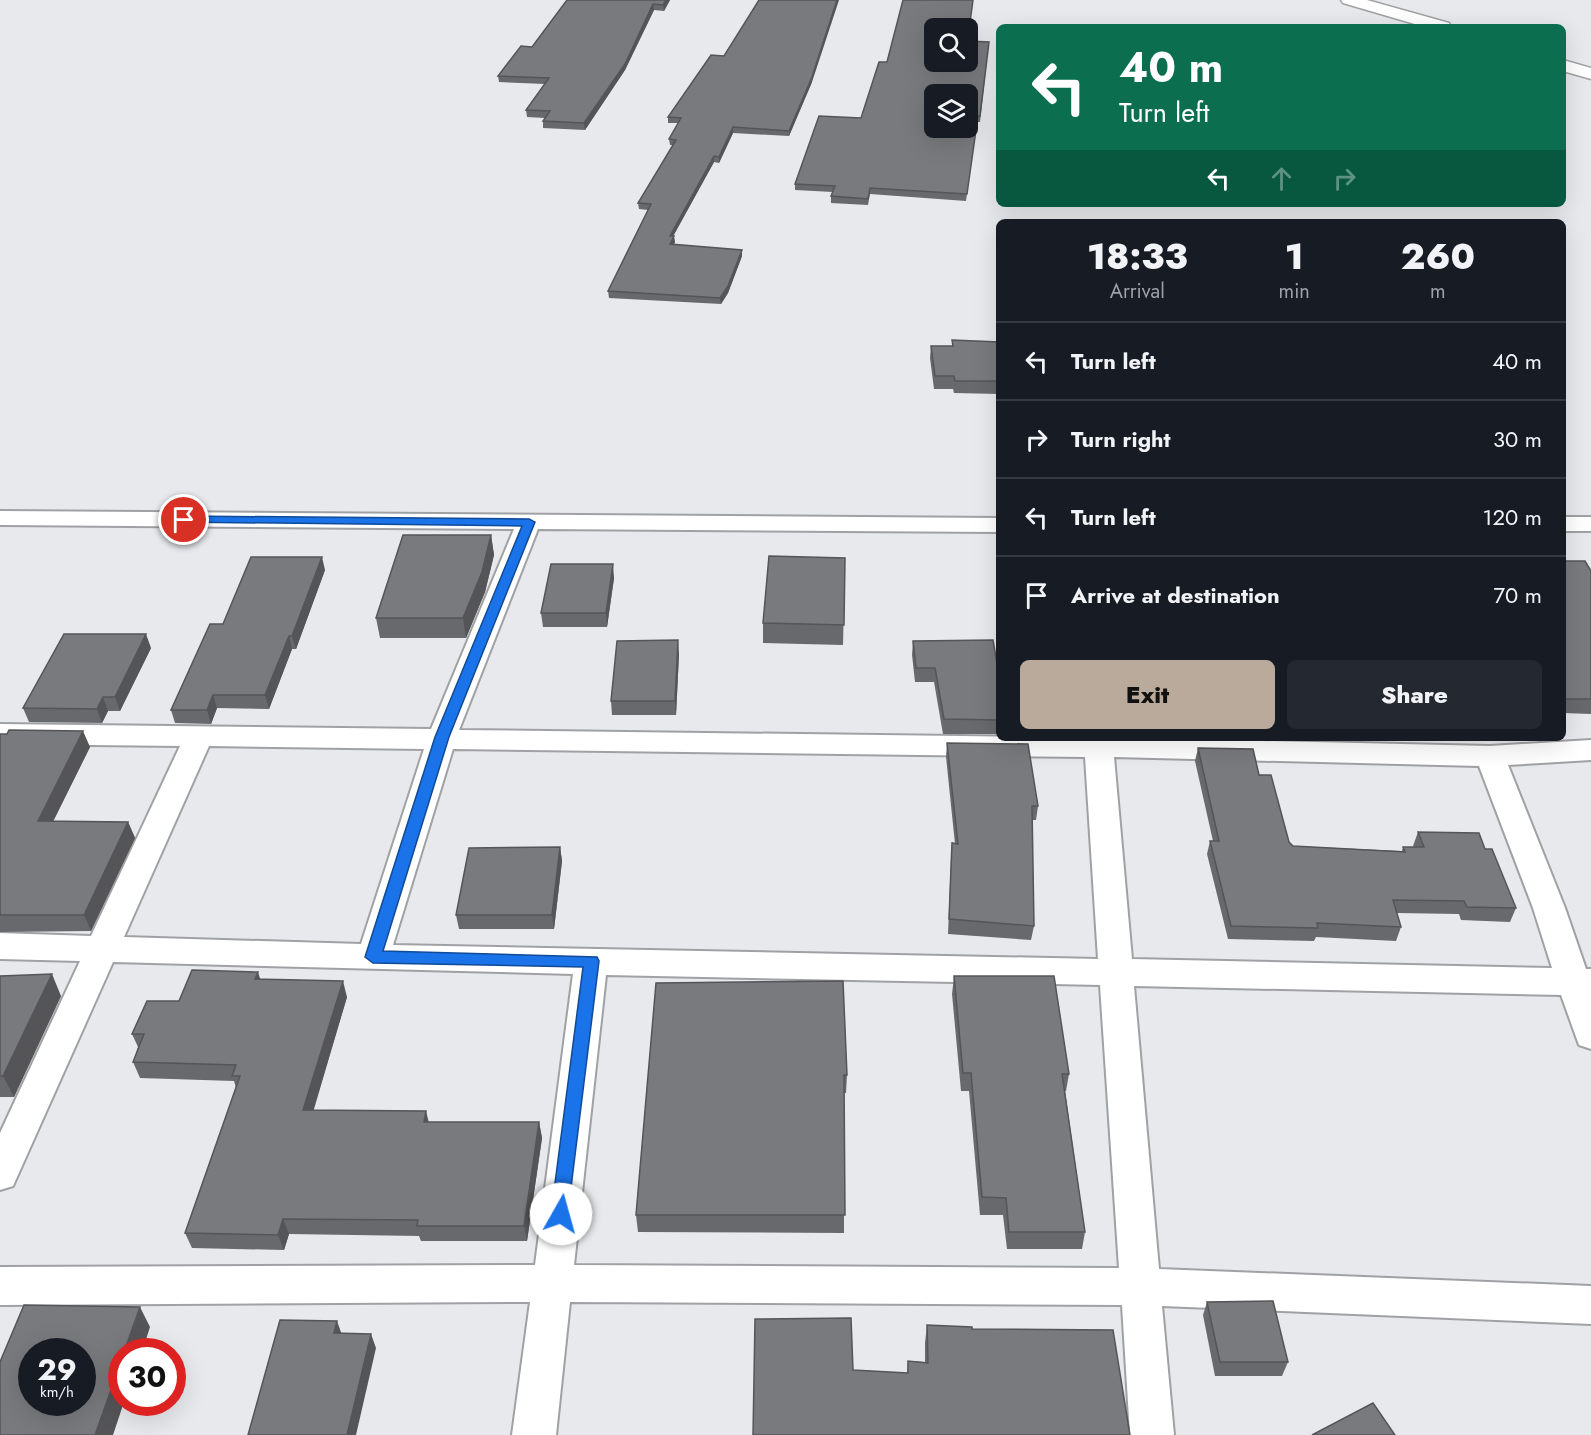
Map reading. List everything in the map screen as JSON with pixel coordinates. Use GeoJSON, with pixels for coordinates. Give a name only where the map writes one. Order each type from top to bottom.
{"type":"FeatureCollection","features":[{"type":"Feature","properties":{"kind":"street"},"geometry":{"type":"LineString","coordinates":[[1350,0],[1433,24]]}},
{"type":"Feature","properties":{"kind":"street"},"geometry":{"type":"LineString","coordinates":[[1566,66],[1591,74]]}},
{"type":"Feature","properties":{"kind":"street"},"geometry":{"type":"LineString","coordinates":[[0,518],[996,525]]}},
{"type":"Feature","properties":{"kind":"street"},"geometry":{"type":"LineString","coordinates":[[373,957],[442,737],[529,522]]}},
{"type":"Feature","properties":{"kind":"street"},"geometry":{"type":"LineString","coordinates":[[1566,524],[1591,524]]}},
{"type":"Feature","properties":{"kind":"street"},"geometry":{"type":"LineString","coordinates":[[0,734],[1099,743],[1490,756],[1591,750]]}},
{"type":"Feature","properties":{"kind":"street"},"geometry":{"type":"LineString","coordinates":[[0,1174],[199,735]]}},
{"type":"Feature","properties":{"kind":"street"},"geometry":{"type":"LineString","coordinates":[[1099,743],[1152,1435]]}},
{"type":"Feature","properties":{"kind":"street"},"geometry":{"type":"LineString","coordinates":[[1490,756],[1549,908],[1582,982],[1591,1035]]}},
{"type":"Feature","properties":{"kind":"street"},"geometry":{"type":"LineString","coordinates":[[0,946],[373,957],[1582,982]]}},
{"type":"Feature","properties":{"kind":"street"},"geometry":{"type":"LineString","coordinates":[[534,1435],[591,961]]}},
{"type":"Feature","properties":{"kind":"street"},"geometry":{"type":"LineString","coordinates":[[0,1286],[552,1283],[1140,1287],[1591,1305]]}},
{"type":"Feature","properties":{"kind":"building"},"geometry":{"type":"Polygon","coordinates":[[[567,0],[666,0],[663,5],[653,4],[625,64],[584,123],[543,121],[550,111],[526,110],[549,78],[498,76],[521,46],[532,47],[567,0]]]}},
{"type":"Feature","properties":{"kind":"building"},"geometry":{"type":"Polygon","coordinates":[[[759,0],[837,0],[812,77],[789,131],[733,127],[719,157],[714,156],[670,236],[674,236],[670,244],[742,250],[728,286],[720,298],[608,291],[651,204],[638,203],[676,140],[669,139],[681,118],[668,117],[711,55],[724,56],[759,0]]]}},
{"type":"Feature","properties":{"kind":"building"},"geometry":{"type":"Polygon","coordinates":[[[903,0],[973,0],[971,18],[924,18],[924,72],[978,72],[978,41],[989,42],[980,116],[978,116],[978,84],[924,84],[924,138],[975,138],[967,194],[870,188],[868,199],[831,196],[835,186],[795,184],[819,116],[861,118],[879,62],[887,62],[903,0]]]}},
{"type":"Feature","properties":{"kind":"building"},"geometry":{"type":"Polygon","coordinates":[[[952,340],[996,342],[996,381],[955,381],[954,376],[935,376],[931,346],[953,346],[952,340]]]}},
{"type":"Feature","properties":{"kind":"building"},"geometry":{"type":"Polygon","coordinates":[[[403,535],[491,535],[482,572],[463,618],[376,618],[403,535]]]}},
{"type":"Feature","properties":{"kind":"building"},"geometry":{"type":"Polygon","coordinates":[[[769,556],[845,558],[844,625],[763,623],[769,556]]]}},
{"type":"Feature","properties":{"kind":"building"},"geometry":{"type":"Polygon","coordinates":[[[251,557],[322,557],[292,636],[289,636],[265,695],[213,695],[207,710],[171,710],[210,624],[223,624],[251,557]]]}},
{"type":"Feature","properties":{"kind":"building"},"geometry":{"type":"Polygon","coordinates":[[[1566,561],[1585,561],[1591,571],[1591,699],[1566,699],[1566,561]]]}},
{"type":"Feature","properties":{"kind":"building"},"geometry":{"type":"Polygon","coordinates":[[[551,564],[613,564],[606,613],[541,613],[551,564]]]}},
{"type":"Feature","properties":{"kind":"building"},"geometry":{"type":"Polygon","coordinates":[[[64,634],[146,634],[115,697],[103,697],[97,709],[23,708],[64,634]]]}},
{"type":"Feature","properties":{"kind":"building"},"geometry":{"type":"Polygon","coordinates":[[[678,640],[675,701],[611,701],[617,641],[678,640]]]}},
{"type":"Feature","properties":{"kind":"building"},"geometry":{"type":"Polygon","coordinates":[[[993,640],[996,658],[996,720],[944,719],[935,668],[916,668],[913,641],[993,640]]]}},
{"type":"Feature","properties":{"kind":"building"},"geometry":{"type":"Polygon","coordinates":[[[9,730],[83,731],[38,821],[128,822],[84,915],[0,915],[0,734],[7,734],[9,730]]]}},
{"type":"Feature","properties":{"kind":"building"},"geometry":{"type":"Polygon","coordinates":[[[947,743],[1028,744],[1038,806],[1032,806],[1034,926],[949,919],[952,843],[958,844],[947,743]]]}},
{"type":"Feature","properties":{"kind":"building"},"geometry":{"type":"Polygon","coordinates":[[[1198,748],[1253,749],[1259,775],[1271,775],[1289,842],[1293,846],[1405,852],[1403,847],[1424,847],[1418,832],[1479,833],[1485,849],[1492,849],[1516,908],[1467,907],[1464,901],[1393,900],[1401,927],[1317,923],[1318,928],[1231,926],[1210,841],[1219,841],[1198,748]]]}},
{"type":"Feature","properties":{"kind":"building"},"geometry":{"type":"Polygon","coordinates":[[[560,847],[552,915],[456,915],[469,848],[560,847]]]}},
{"type":"Feature","properties":{"kind":"building"},"geometry":{"type":"Polygon","coordinates":[[[192,970],[258,972],[255,979],[343,981],[303,1110],[426,1111],[424,1122],[539,1122],[524,1226],[417,1226],[418,1220],[283,1219],[278,1235],[185,1233],[240,1076],[232,1076],[236,1065],[133,1062],[144,1034],[132,1034],[147,1001],[179,1001],[192,970]]]}},
{"type":"Feature","properties":{"kind":"building"},"geometry":{"type":"Polygon","coordinates":[[[52,974],[3,1076],[0,1076],[0,976],[52,974]]]}},
{"type":"Feature","properties":{"kind":"building"},"geometry":{"type":"Polygon","coordinates":[[[954,976],[1054,976],[1069,1074],[1062,1074],[1085,1232],[1009,1232],[1006,1198],[982,1197],[971,1073],[963,1073],[954,976]]]}},
{"type":"Feature","properties":{"kind":"building"},"geometry":{"type":"Polygon","coordinates":[[[843,981],[847,1075],[844,1075],[845,1215],[636,1215],[656,983],[843,981]]]}},
{"type":"Feature","properties":{"kind":"building"},"geometry":{"type":"Polygon","coordinates":[[[1273,1301],[1288,1362],[1220,1362],[1207,1302],[1273,1301]]]}},
{"type":"Feature","properties":{"kind":"building"},"geometry":{"type":"Polygon","coordinates":[[[24,1305],[140,1307],[129,1338],[108,1338],[108,1398],[95,1435],[0,1435],[0,1362],[24,1305]]]}},
{"type":"Feature","properties":{"kind":"building"},"geometry":{"type":"Polygon","coordinates":[[[851,1318],[853,1370],[908,1373],[908,1361],[928,1363],[927,1325],[972,1327],[972,1329],[1113,1330],[1130,1435],[753,1435],[755,1319],[851,1318]]]}},
{"type":"Feature","properties":{"kind":"building"},"geometry":{"type":"Polygon","coordinates":[[[280,1320],[337,1321],[334,1333],[371,1334],[347,1435],[248,1435],[280,1320]]]}},
{"type":"Feature","properties":{"kind":"building"},"geometry":{"type":"Polygon","coordinates":[[[1373,1403],[1395,1435],[1312,1435],[1373,1403]]]}},
{"type":"Feature","properties":{"kind":"route"},"geometry":{"type":"LineString","coordinates":[[184,520],[529,522],[442,737],[373,957],[591,961],[561,1214]]}}]}
